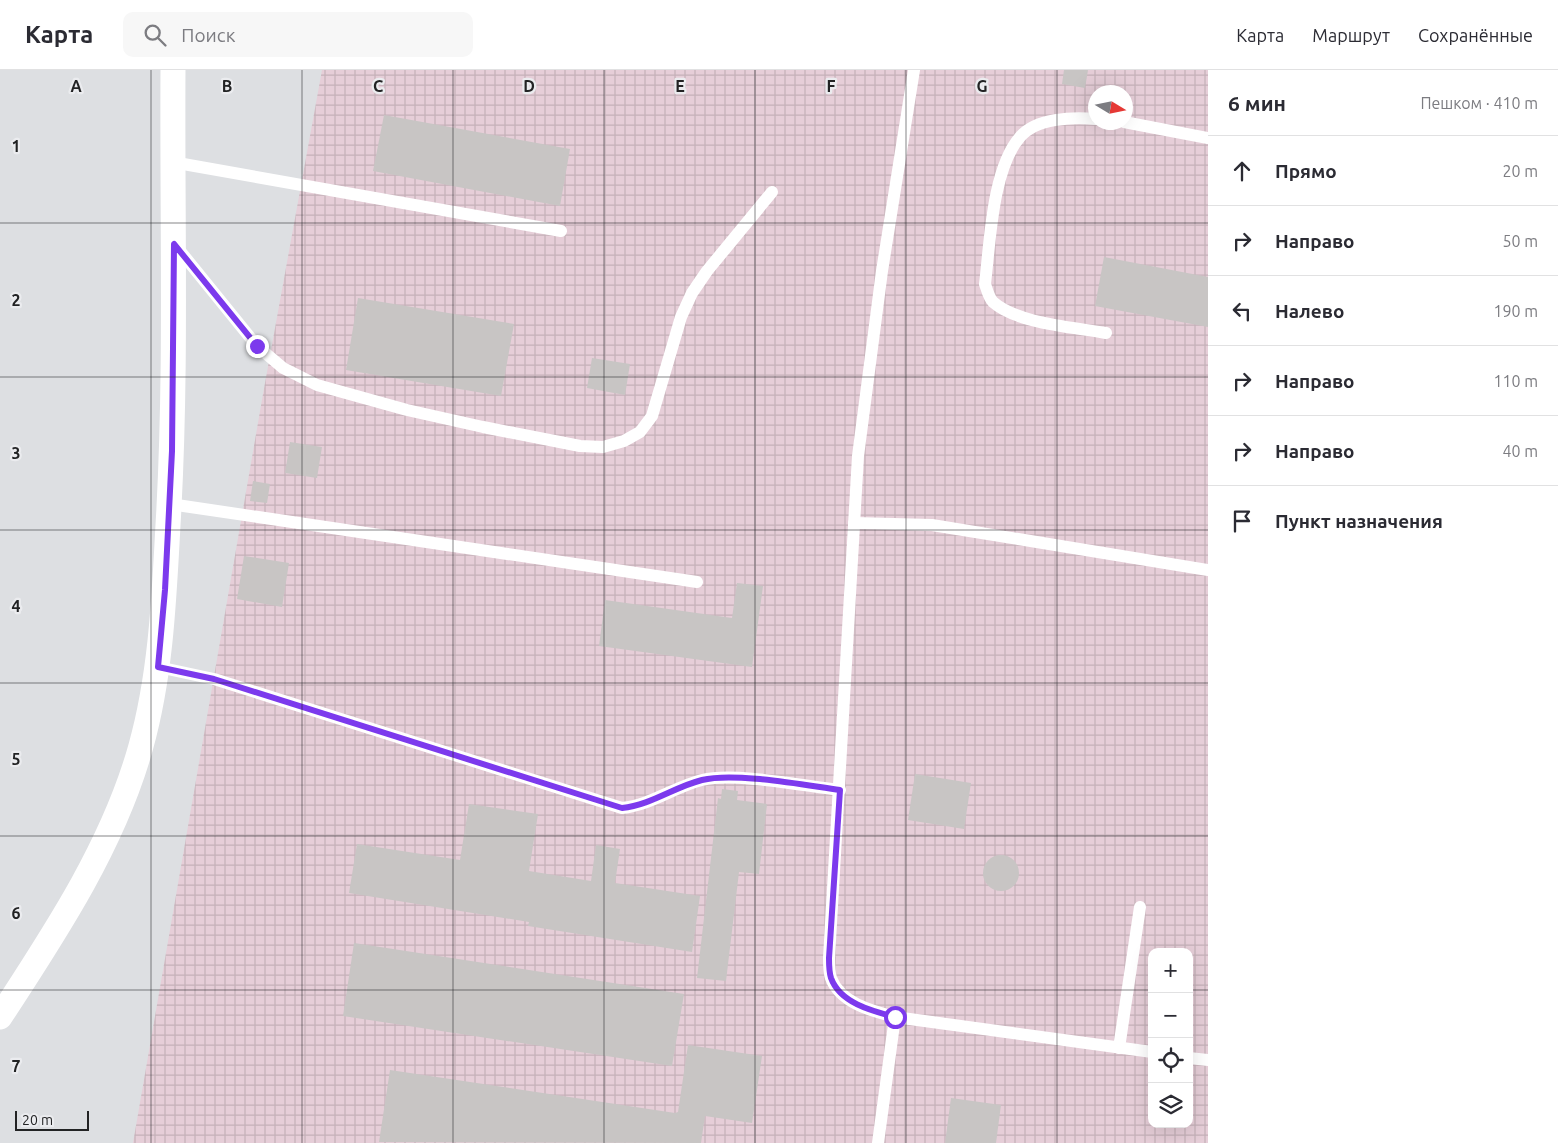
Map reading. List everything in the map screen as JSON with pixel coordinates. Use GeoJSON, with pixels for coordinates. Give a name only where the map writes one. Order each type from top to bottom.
{"type":"FeatureCollection","features":[{"type":"Feature","properties":{"kind":"street"},"geometry":{"type":"LineString","coordinates":[[0,1017],[40,956],[97,856],[122,802],[141,746],[158,667],[170,504],[174,244],[172,162],[173,70]]}},
{"type":"Feature","properties":{"kind":"lane"},"geometry":{"type":"LineString","coordinates":[[914,70],[882,271],[858,456],[829,958],[831,978],[845,996],[866,1010],[895,1017],[1148,1052]]}},
{"type":"Feature","properties":{"kind":"lane"},"geometry":{"type":"LineString","coordinates":[[1088,119],[1077,118],[1041,124],[1020,136],[1006,158],[999,180],[985,284],[991,300],[1005,311],[1030,319],[1106,333]]}},
{"type":"Feature","properties":{"kind":"lane"},"geometry":{"type":"LineString","coordinates":[[1133,124],[1208,138]]}},
{"type":"Feature","properties":{"kind":"lane"},"geometry":{"type":"LineString","coordinates":[[172,162],[561,231]]}},
{"type":"Feature","properties":{"kind":"lane"},"geometry":{"type":"LineString","coordinates":[[174,244],[257,346],[283,368],[317,385],[407,410],[483,427],[580,446],[603,447],[624,441],[640,432],[652,416],[681,317],[692,293],[707,271],[772,192]]}},
{"type":"Feature","properties":{"kind":"lane"},"geometry":{"type":"LineString","coordinates":[[170,504],[697,582]]}},
{"type":"Feature","properties":{"kind":"lane"},"geometry":{"type":"LineString","coordinates":[[854,523],[932,525],[1208,570]]}},
{"type":"Feature","properties":{"kind":"lane"},"geometry":{"type":"LineString","coordinates":[[158,667],[229,684],[622,808],[637,806],[700,780],[715,778],[739,778],[840,790]]}},
{"type":"Feature","properties":{"kind":"lane"},"geometry":{"type":"LineString","coordinates":[[1119,1048],[1140,907]]}},
{"type":"Feature","properties":{"kind":"lane"},"geometry":{"type":"LineString","coordinates":[[878,1143],[895,1017]]}},
{"type":"Feature","properties":{"kind":"lane"},"geometry":{"type":"LineString","coordinates":[[1193,1058],[1208,1060]]}},
{"type":"Feature","properties":{"kind":"shaded area"},"geometry":{"type":"Polygon","coordinates":[[[322,70],[1208,70],[1208,1143],[133,1143],[263,394],[322,70]]]}},
{"type":"Feature","properties":{"kind":"building"},"geometry":{"type":"Polygon","coordinates":[[[1064,70],[1088,70],[1085,88],[1062,84],[1064,70]]]}},
{"type":"Feature","properties":{"kind":"building"},"geometry":{"type":"Polygon","coordinates":[[[384,115],[570,149],[560,206],[373,171],[384,115]]]}},
{"type":"Feature","properties":{"kind":"building"},"geometry":{"type":"Polygon","coordinates":[[[1104,257],[1208,277],[1208,327],[1095,306],[1104,257]]]}},
{"type":"Feature","properties":{"kind":"building"},"geometry":{"type":"Polygon","coordinates":[[[358,298],[514,324],[501,396],[346,370],[358,298]]]}},
{"type":"Feature","properties":{"kind":"building"},"geometry":{"type":"Polygon","coordinates":[[[592,358],[630,364],[625,395],[587,388],[592,358]]]}},
{"type":"Feature","properties":{"kind":"building"},"geometry":{"type":"Polygon","coordinates":[[[290,442],[322,447],[317,478],[285,473],[290,442]]]}},
{"type":"Feature","properties":{"kind":"building"},"geometry":{"type":"Polygon","coordinates":[[[253,481],[270,484],[267,503],[250,501],[253,481]]]}},
{"type":"Feature","properties":{"kind":"building"},"geometry":{"type":"Polygon","coordinates":[[[244,556],[289,563],[282,607],[237,599],[244,556]]]}},
{"type":"Feature","properties":{"kind":"building"},"geometry":{"type":"Polygon","coordinates":[[[737,583],[763,586],[752,667],[599,646],[605,600],[732,618],[737,583]]]}},
{"type":"Feature","properties":{"kind":"building"},"geometry":{"type":"Polygon","coordinates":[[[915,774],[971,783],[964,829],[908,820],[915,774]]]}},
{"type":"Feature","properties":{"kind":"building"},"geometry":{"type":"Polygon","coordinates":[[[722,789],[738,791],[737,800],[767,804],[759,874],[739,872],[726,981],[697,978],[718,798],[721,799],[722,789]]]}},
{"type":"Feature","properties":{"kind":"building"},"geometry":{"type":"Polygon","coordinates":[[[469,804],[538,814],[529,871],[591,881],[596,845],[620,849],[615,883],[700,896],[692,952],[528,926],[529,922],[349,893],[357,844],[460,860],[469,804]]]}},
{"type":"Feature","properties":{"kind":"building"},"geometry":{"type":"Polygon","coordinates":[[[1001,855],[1008,856],[1014,860],[1018,866],[1018,880],[1014,886],[1008,890],[1001,891],[994,890],[988,886],[984,880],[983,873],[984,866],[988,860],[994,856],[1001,855]]]}},
{"type":"Feature","properties":{"kind":"building"},"geometry":{"type":"Polygon","coordinates":[[[354,943],[684,994],[672,1066],[343,1016],[354,943]]]}},
{"type":"Feature","properties":{"kind":"building"},"geometry":{"type":"Polygon","coordinates":[[[688,1045],[762,1056],[752,1123],[705,1116],[701,1143],[379,1142],[390,1070],[675,1113],[678,1112],[688,1045]]]}},
{"type":"Feature","properties":{"kind":"building"},"geometry":{"type":"Polygon","coordinates":[[[951,1098],[1001,1105],[996,1143],[945,1143],[951,1098]]]}},
{"type":"Feature","properties":{"kind":"route"},"geometry":{"type":"LineString","coordinates":[[257,346],[174,244],[172,451],[165,590],[158,667],[214,679],[603,804],[622,808],[637,806],[700,780],[715,778],[739,778],[840,790],[829,958],[831,978],[845,996],[866,1010],[895,1017]]}}]}
